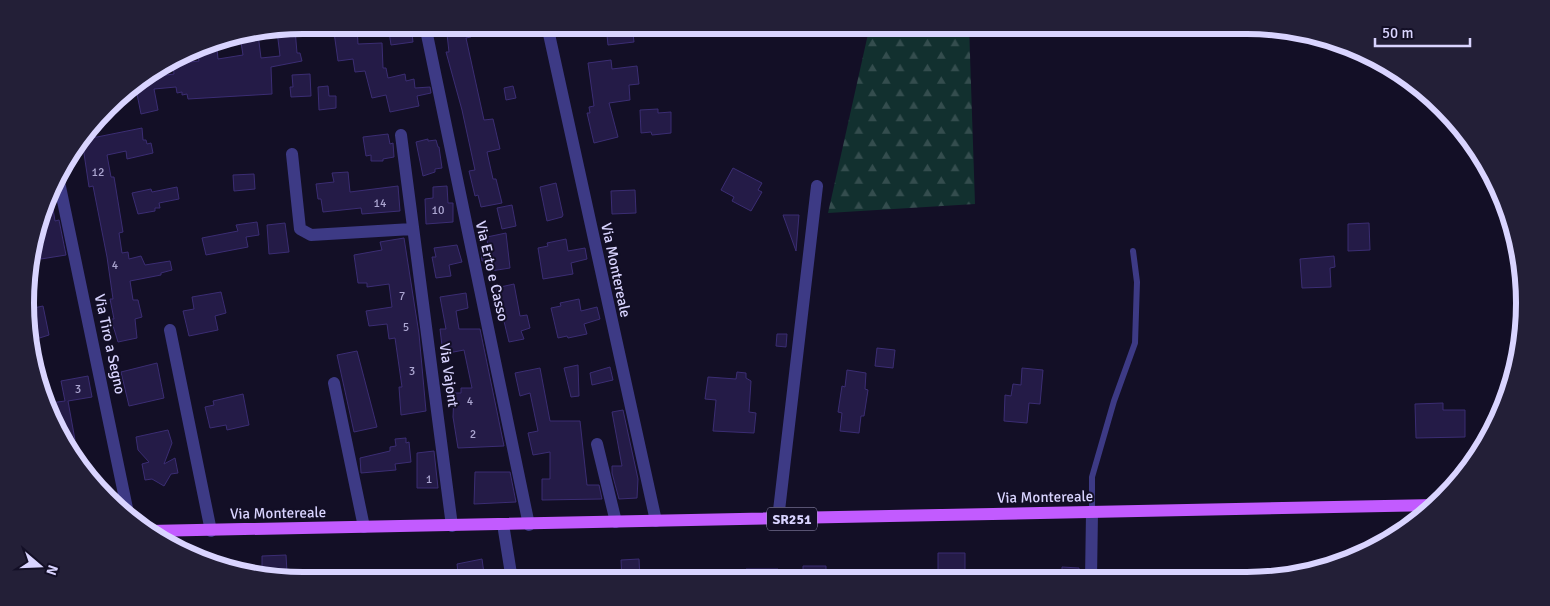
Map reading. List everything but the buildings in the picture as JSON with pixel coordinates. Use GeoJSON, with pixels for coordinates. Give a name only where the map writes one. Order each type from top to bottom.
{"type":"FeatureCollection","features":[{"type":"Feature","properties":{"kind":"main road","name":"Via Montereale"},"geometry":{"type":"LineString","coordinates":[[160,531],[529,525],[1425,505]]}},
{"type":"Feature","properties":{"kind":"street","name":"Via Erto e Casso"},"geometry":{"type":"LineString","coordinates":[[427,34],[529,525]]}},
{"type":"Feature","properties":{"kind":"street","name":"Via Montereale"},"geometry":{"type":"LineString","coordinates":[[549,34],[656,521]]}},
{"type":"Feature","properties":{"kind":"street","name":"Via Vajont"},"geometry":{"type":"LineString","coordinates":[[401,135],[452,526]]}},
{"type":"Feature","properties":{"kind":"street"},"geometry":{"type":"LineString","coordinates":[[292,154],[300,229],[311,235],[412,229]]}},
{"type":"Feature","properties":{"kind":"street"},"geometry":{"type":"LineString","coordinates":[[778,519],[817,186]]}},
{"type":"Feature","properties":{"kind":"street","name":"Via Tiro a Segno"},"geometry":{"type":"LineString","coordinates":[[60,188],[127,506]]}},
{"type":"Feature","properties":{"kind":"street","name":"Via Montereale"},"geometry":{"type":"LineString","coordinates":[[170,330],[211,531]]}},
{"type":"Feature","properties":{"kind":"street"},"geometry":{"type":"LineString","coordinates":[[334,383],[364,527]]}},
{"type":"Feature","properties":{"kind":"street"},"geometry":{"type":"LineString","coordinates":[[597,444],[616,522]]}},
{"type":"Feature","properties":{"kind":"street"},"geometry":{"type":"LineString","coordinates":[[1091,572],[1092,512]]}},
{"type":"Feature","properties":{"kind":"street"},"geometry":{"type":"LineString","coordinates":[[503,524],[511,572]]}},
{"type":"Feature","properties":{"kind":"lane"},"geometry":{"type":"LineString","coordinates":[[1092,512],[1092,477],[1114,401],[1135,343],[1137,282],[1133,251]]}},
{"type":"Feature","properties":{"kind":"green space"},"geometry":{"type":"Polygon","coordinates":[[[868,34],[969,34],[975,204],[828,213],[868,34]]]}}]}
